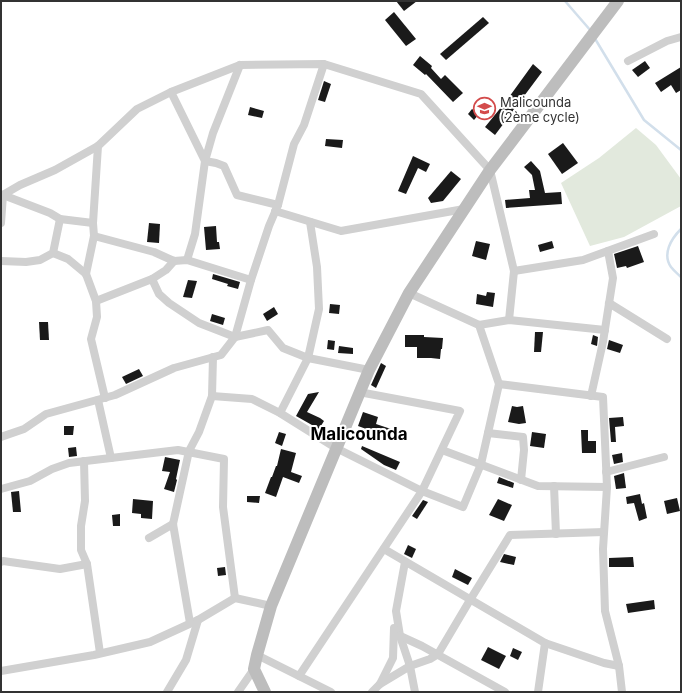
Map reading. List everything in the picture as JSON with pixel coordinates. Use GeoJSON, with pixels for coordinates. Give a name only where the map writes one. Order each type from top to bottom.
{"type":"FeatureCollection","features":[{"type":"Feature","properties":{"kind":"main road"},"geometry":{"type":"LineString","coordinates":[[265,692],[254,669],[271,606],[368,370],[408,293],[490,170],[618,1]]}},
{"type":"Feature","properties":{"kind":"street"},"geometry":{"type":"LineString","coordinates":[[628,61],[667,41],[681,37]]}},
{"type":"Feature","properties":{"kind":"street"},"geometry":{"type":"LineString","coordinates":[[1,437],[24,429],[46,414],[114,395],[174,368],[221,355],[235,337],[251,280],[276,208],[294,144],[304,125],[324,64]]}},
{"type":"Feature","properties":{"kind":"street"},"geometry":{"type":"LineString","coordinates":[[2,196],[20,185],[55,170],[98,146],[137,109],[170,92],[240,65],[324,64],[421,94],[490,170],[514,271],[509,320]]}},
{"type":"Feature","properties":{"kind":"street"},"geometry":{"type":"LineString","coordinates":[[187,260],[195,234],[205,161],[213,133],[240,65]]}},
{"type":"Feature","properties":{"kind":"street"},"geometry":{"type":"LineString","coordinates":[[170,92],[205,161]]}},
{"type":"Feature","properties":{"kind":"street"},"geometry":{"type":"LineString","coordinates":[[86,274],[94,236],[93,223],[98,146]]}},
{"type":"Feature","properties":{"kind":"street"},"geometry":{"type":"LineString","coordinates":[[205,161],[224,166],[237,195],[341,232],[464,209]]}},
{"type":"Feature","properties":{"kind":"street"},"geometry":{"type":"LineString","coordinates":[[2,196],[50,213],[60,219],[93,223]]}},
{"type":"Feature","properties":{"kind":"street"},"geometry":{"type":"LineString","coordinates":[[1,223],[2,196]]}},
{"type":"Feature","properties":{"kind":"street"},"geometry":{"type":"LineString","coordinates":[[53,253],[60,219]]}},
{"type":"Feature","properties":{"kind":"street"},"geometry":{"type":"LineString","coordinates":[[280,413],[308,358],[319,309],[317,267],[310,222]]}},
{"type":"Feature","properties":{"kind":"street"},"geometry":{"type":"LineString","coordinates":[[514,271],[583,260],[654,234]]}},
{"type":"Feature","properties":{"kind":"street"},"geometry":{"type":"LineString","coordinates":[[94,236],[154,252],[174,261],[187,260],[251,280]]}},
{"type":"Feature","properties":{"kind":"street"},"geometry":{"type":"LineString","coordinates":[[591,396],[605,330],[613,278],[608,251]]}},
{"type":"Feature","properties":{"kind":"street"},"geometry":{"type":"LineString","coordinates":[[1,261],[26,262],[40,260],[53,253]]}},
{"type":"Feature","properties":{"kind":"street"},"geometry":{"type":"LineString","coordinates":[[53,253],[68,259],[86,274],[96,301],[97,317],[92,339],[111,458]]}},
{"type":"Feature","properties":{"kind":"street"},"geometry":{"type":"LineString","coordinates":[[96,301],[152,279],[166,270],[174,261]]}},
{"type":"Feature","properties":{"kind":"street"},"geometry":{"type":"LineString","coordinates":[[152,279],[159,294],[169,303],[199,323],[235,337],[268,330],[283,348],[308,358],[368,370]]}},
{"type":"Feature","properties":{"kind":"street"},"geometry":{"type":"LineString","coordinates":[[408,293],[479,325],[509,320],[605,330]]}},
{"type":"Feature","properties":{"kind":"street"},"geometry":{"type":"LineString","coordinates":[[609,303],[667,339]]}},
{"type":"Feature","properties":{"kind":"street"},"geometry":{"type":"LineString","coordinates":[[212,396],[252,399],[280,413],[336,448],[422,491],[463,507],[481,464],[499,384],[479,325]]}},
{"type":"Feature","properties":{"kind":"street"},"geometry":{"type":"LineString","coordinates":[[167,692],[186,660],[194,621],[173,524],[189,451],[199,432],[212,396],[213,357]]}},
{"type":"Feature","properties":{"kind":"street"},"geometry":{"type":"LineString","coordinates":[[499,384],[604,397],[607,487],[603,549],[605,611],[619,666],[622,692]]}},
{"type":"Feature","properties":{"kind":"street"},"geometry":{"type":"LineString","coordinates":[[299,676],[422,491],[460,411],[359,392]]}},
{"type":"Feature","properties":{"kind":"street"},"geometry":{"type":"LineString","coordinates":[[488,433],[523,437],[524,450],[521,480]]}},
{"type":"Feature","properties":{"kind":"street"},"geometry":{"type":"LineString","coordinates":[[1,489],[30,481],[52,469],[69,463],[178,450],[224,459],[224,507],[236,598]]}},
{"type":"Feature","properties":{"kind":"street"},"geometry":{"type":"LineString","coordinates":[[442,450],[538,486],[607,487]]}},
{"type":"Feature","properties":{"kind":"street"},"geometry":{"type":"LineString","coordinates":[[606,472],[664,457]]}},
{"type":"Feature","properties":{"kind":"street"},"geometry":{"type":"LineString","coordinates":[[84,462],[85,501],[81,526],[81,550],[87,564],[100,653]]}},
{"type":"Feature","properties":{"kind":"street"},"geometry":{"type":"LineString","coordinates":[[554,486],[556,534]]}},
{"type":"Feature","properties":{"kind":"street"},"geometry":{"type":"LineString","coordinates":[[149,538],[173,524]]}},
{"type":"Feature","properties":{"kind":"street"},"geometry":{"type":"LineString","coordinates":[[372,692],[380,684],[410,666],[430,659],[438,654],[510,535],[604,532]]}},
{"type":"Feature","properties":{"kind":"street"},"geometry":{"type":"LineString","coordinates":[[384,550],[545,643],[604,663],[619,666]]}},
{"type":"Feature","properties":{"kind":"street"},"geometry":{"type":"LineString","coordinates":[[1,562],[3,561],[60,569],[87,564]]}},
{"type":"Feature","properties":{"kind":"street"},"geometry":{"type":"LineString","coordinates":[[380,684],[392,658],[397,634],[396,611],[405,562]]}},
{"type":"Feature","properties":{"kind":"street"},"geometry":{"type":"LineString","coordinates":[[1,671],[100,653],[150,642],[194,621],[236,598],[271,606]]}},
{"type":"Feature","properties":{"kind":"street"},"geometry":{"type":"LineString","coordinates":[[397,634],[438,654],[505,692]]}},
{"type":"Feature","properties":{"kind":"street"},"geometry":{"type":"LineString","coordinates":[[397,634],[410,666],[415,692]]}},
{"type":"Feature","properties":{"kind":"street"},"geometry":{"type":"LineString","coordinates":[[538,692],[545,643]]}},
{"type":"Feature","properties":{"kind":"street"},"geometry":{"type":"LineString","coordinates":[[257,655],[331,692]]}},
{"type":"Feature","properties":{"kind":"street"},"geometry":{"type":"LineString","coordinates":[[238,692],[254,669]]}},
{"type":"Feature","properties":{"kind":"shaded area"},"geometry":{"type":"Polygon","coordinates":[[[636,128],[656,145],[681,179],[681,206],[624,237],[590,246],[561,183],[599,158],[636,128]]]}},
{"type":"Feature","properties":{"kind":"building"},"geometry":{"type":"Polygon","coordinates":[[[396,1],[417,1],[404,11],[396,1]]]}},
{"type":"Feature","properties":{"kind":"building"},"geometry":{"type":"Polygon","coordinates":[[[394,12],[416,39],[406,46],[385,20],[394,12]]]}},
{"type":"Feature","properties":{"kind":"building"},"geometry":{"type":"Polygon","coordinates":[[[483,17],[489,23],[446,60],[440,54],[483,17]]]}},
{"type":"Feature","properties":{"kind":"building"},"geometry":{"type":"Polygon","coordinates":[[[420,56],[432,66],[431,68],[441,79],[445,75],[463,93],[453,102],[426,74],[425,75],[413,65],[420,56]]]}},
{"type":"Feature","properties":{"kind":"building"},"geometry":{"type":"Polygon","coordinates":[[[645,61],[650,68],[638,77],[632,70],[645,61]]]}},
{"type":"Feature","properties":{"kind":"building"},"geometry":{"type":"Polygon","coordinates":[[[533,64],[542,72],[495,135],[485,127],[533,64]]]}},
{"type":"Feature","properties":{"kind":"building"},"geometry":{"type":"Polygon","coordinates":[[[681,67],[681,90],[676,93],[671,85],[661,92],[655,83],[681,67]]]}},
{"type":"Feature","properties":{"kind":"building"},"geometry":{"type":"Polygon","coordinates":[[[324,81],[331,84],[325,102],[318,100],[324,81]]]}},
{"type":"Feature","properties":{"kind":"building"},"geometry":{"type":"Polygon","coordinates":[[[250,107],[264,111],[262,118],[248,115],[250,107]]]}},
{"type":"Feature","properties":{"kind":"building"},"geometry":{"type":"Polygon","coordinates":[[[472,109],[479,114],[474,120],[468,114],[472,109]]]}},
{"type":"Feature","properties":{"kind":"building"},"geometry":{"type":"Polygon","coordinates":[[[326,139],[343,140],[342,148],[325,146],[326,139]]]}},
{"type":"Feature","properties":{"kind":"building"},"geometry":{"type":"Polygon","coordinates":[[[563,143],[578,163],[562,174],[548,154],[563,143]]]}},
{"type":"Feature","properties":{"kind":"building"},"geometry":{"type":"Polygon","coordinates":[[[413,156],[430,164],[426,172],[418,168],[406,194],[398,191],[413,156]]]}},
{"type":"Feature","properties":{"kind":"building"},"geometry":{"type":"Polygon","coordinates":[[[531,161],[540,171],[545,193],[561,192],[562,204],[506,208],[505,200],[530,198],[529,190],[535,190],[532,175],[524,167],[531,161]]]}},
{"type":"Feature","properties":{"kind":"building"},"geometry":{"type":"Polygon","coordinates":[[[451,171],[461,179],[443,201],[431,203],[428,198],[451,171]]]}},
{"type":"Feature","properties":{"kind":"building"},"geometry":{"type":"Polygon","coordinates":[[[149,223],[160,224],[159,243],[147,242],[149,223]]]}},
{"type":"Feature","properties":{"kind":"building"},"geometry":{"type":"Polygon","coordinates":[[[216,226],[217,242],[219,242],[220,249],[206,250],[204,227],[216,226]]]}},
{"type":"Feature","properties":{"kind":"building"},"geometry":{"type":"Polygon","coordinates":[[[476,241],[490,244],[486,260],[472,256],[476,241]]]}},
{"type":"Feature","properties":{"kind":"building"},"geometry":{"type":"Polygon","coordinates":[[[552,241],[554,248],[540,252],[538,245],[552,241]]]}},
{"type":"Feature","properties":{"kind":"building"},"geometry":{"type":"Polygon","coordinates":[[[638,246],[644,262],[627,268],[626,266],[617,268],[614,254],[638,246]]]}},
{"type":"Feature","properties":{"kind":"building"},"geometry":{"type":"Polygon","coordinates":[[[213,274],[240,282],[238,289],[212,279],[213,274]]]}},
{"type":"Feature","properties":{"kind":"building"},"geometry":{"type":"Polygon","coordinates":[[[188,280],[197,281],[192,298],[183,297],[188,280]]]}},
{"type":"Feature","properties":{"kind":"building"},"geometry":{"type":"Polygon","coordinates":[[[487,292],[495,293],[493,307],[476,304],[477,294],[486,296],[487,292]]]}},
{"type":"Feature","properties":{"kind":"building"},"geometry":{"type":"Polygon","coordinates":[[[330,304],[340,305],[339,314],[329,313],[330,304]]]}},
{"type":"Feature","properties":{"kind":"building"},"geometry":{"type":"Polygon","coordinates":[[[274,307],[278,314],[267,321],[263,314],[274,307]]]}},
{"type":"Feature","properties":{"kind":"building"},"geometry":{"type":"Polygon","coordinates":[[[212,314],[225,318],[223,325],[210,321],[212,314]]]}},
{"type":"Feature","properties":{"kind":"building"},"geometry":{"type":"Polygon","coordinates":[[[39,322],[48,322],[49,340],[40,340],[39,322]]]}},
{"type":"Feature","properties":{"kind":"building"},"geometry":{"type":"Polygon","coordinates":[[[535,332],[543,332],[541,352],[534,352],[535,332]]]}},
{"type":"Feature","properties":{"kind":"building"},"geometry":{"type":"Polygon","coordinates":[[[405,335],[424,335],[424,337],[443,338],[440,359],[417,358],[417,347],[405,347],[405,335]]]}},
{"type":"Feature","properties":{"kind":"building"},"geometry":{"type":"Polygon","coordinates":[[[593,335],[598,337],[597,346],[591,344],[593,335]]]}},
{"type":"Feature","properties":{"kind":"building"},"geometry":{"type":"Polygon","coordinates":[[[328,340],[335,341],[334,350],[327,349],[328,340]]]}},
{"type":"Feature","properties":{"kind":"building"},"geometry":{"type":"Polygon","coordinates":[[[609,340],[623,345],[620,353],[607,349],[609,340]]]}},
{"type":"Feature","properties":{"kind":"building"},"geometry":{"type":"Polygon","coordinates":[[[339,346],[353,348],[353,354],[338,353],[339,346]]]}},
{"type":"Feature","properties":{"kind":"building"},"geometry":{"type":"Polygon","coordinates":[[[381,363],[386,366],[376,388],[371,385],[381,363]]]}},
{"type":"Feature","properties":{"kind":"building"},"geometry":{"type":"Polygon","coordinates":[[[139,369],[143,376],[126,384],[122,377],[139,369]]]}},
{"type":"Feature","properties":{"kind":"building"},"geometry":{"type":"Polygon","coordinates":[[[319,392],[307,412],[324,421],[319,429],[296,416],[308,394],[319,392]]]}},
{"type":"Feature","properties":{"kind":"building"},"geometry":{"type":"Polygon","coordinates":[[[512,406],[523,406],[526,423],[519,424],[508,422],[512,406]]]}},
{"type":"Feature","properties":{"kind":"building"},"geometry":{"type":"Polygon","coordinates":[[[363,412],[378,417],[376,424],[394,430],[391,438],[358,426],[363,412]]]}},
{"type":"Feature","properties":{"kind":"building"},"geometry":{"type":"Polygon","coordinates":[[[623,417],[624,426],[615,427],[616,442],[611,442],[609,418],[623,417]]]}},
{"type":"Feature","properties":{"kind":"building"},"geometry":{"type":"Polygon","coordinates":[[[64,426],[74,426],[73,435],[64,435],[64,426]]]}},
{"type":"Feature","properties":{"kind":"building"},"geometry":{"type":"Polygon","coordinates":[[[581,430],[588,430],[588,441],[596,441],[596,453],[582,453],[581,430]]]}},
{"type":"Feature","properties":{"kind":"building"},"geometry":{"type":"Polygon","coordinates":[[[279,432],[286,434],[282,446],[275,443],[279,432]]]}},
{"type":"Feature","properties":{"kind":"building"},"geometry":{"type":"Polygon","coordinates":[[[532,432],[546,434],[544,448],[530,446],[532,432]]]}},
{"type":"Feature","properties":{"kind":"building"},"geometry":{"type":"Polygon","coordinates":[[[362,446],[400,462],[396,470],[384,465],[361,449],[362,446]]]}},
{"type":"Feature","properties":{"kind":"building"},"geometry":{"type":"Polygon","coordinates":[[[76,447],[77,456],[69,457],[68,448],[76,447]]]}},
{"type":"Feature","properties":{"kind":"building"},"geometry":{"type":"Polygon","coordinates":[[[281,449],[296,453],[291,472],[302,476],[299,483],[283,477],[276,497],[265,493],[277,466],[281,449]]]}},
{"type":"Feature","properties":{"kind":"building"},"geometry":{"type":"Polygon","coordinates":[[[622,453],[623,462],[614,464],[612,455],[622,453]]]}},
{"type":"Feature","properties":{"kind":"building"},"geometry":{"type":"Polygon","coordinates":[[[165,457],[180,460],[174,492],[164,489],[170,472],[162,471],[165,457]]]}},
{"type":"Feature","properties":{"kind":"building"},"geometry":{"type":"Polygon","coordinates":[[[624,473],[626,488],[616,489],[614,476],[624,473]]]}},
{"type":"Feature","properties":{"kind":"building"},"geometry":{"type":"Polygon","coordinates":[[[499,477],[514,483],[513,488],[497,483],[499,477]]]}},
{"type":"Feature","properties":{"kind":"building"},"geometry":{"type":"Polygon","coordinates":[[[19,491],[21,512],[13,512],[11,492],[19,491]]]}},
{"type":"Feature","properties":{"kind":"building"},"geometry":{"type":"Polygon","coordinates":[[[640,494],[642,504],[644,503],[647,518],[639,521],[634,503],[627,504],[626,497],[640,494]]]}},
{"type":"Feature","properties":{"kind":"building"},"geometry":{"type":"Polygon","coordinates":[[[247,496],[260,496],[259,503],[247,502],[247,496]]]}},
{"type":"Feature","properties":{"kind":"building"},"geometry":{"type":"Polygon","coordinates":[[[677,498],[680,511],[667,514],[664,501],[677,498]]]}},
{"type":"Feature","properties":{"kind":"building"},"geometry":{"type":"Polygon","coordinates":[[[133,499],[153,501],[152,519],[141,518],[141,514],[132,513],[133,499]]]}},
{"type":"Feature","properties":{"kind":"building"},"geometry":{"type":"Polygon","coordinates":[[[498,499],[512,505],[504,521],[489,515],[498,499]]]}},
{"type":"Feature","properties":{"kind":"building"},"geometry":{"type":"Polygon","coordinates":[[[423,500],[428,502],[417,519],[412,516],[423,500]]]}},
{"type":"Feature","properties":{"kind":"building"},"geometry":{"type":"Polygon","coordinates":[[[120,514],[120,526],[113,526],[112,515],[120,514]]]}},
{"type":"Feature","properties":{"kind":"building"},"geometry":{"type":"Polygon","coordinates":[[[408,545],[416,549],[412,558],[404,554],[408,545]]]}},
{"type":"Feature","properties":{"kind":"building"},"geometry":{"type":"Polygon","coordinates":[[[504,554],[516,557],[514,565],[500,562],[504,554]]]}},
{"type":"Feature","properties":{"kind":"building"},"geometry":{"type":"Polygon","coordinates":[[[633,557],[634,567],[609,567],[609,558],[633,557]]]}},
{"type":"Feature","properties":{"kind":"building"},"geometry":{"type":"Polygon","coordinates":[[[225,567],[226,575],[218,576],[217,568],[225,567]]]}},
{"type":"Feature","properties":{"kind":"building"},"geometry":{"type":"Polygon","coordinates":[[[455,569],[472,578],[468,585],[452,577],[455,569]]]}},
{"type":"Feature","properties":{"kind":"building"},"geometry":{"type":"Polygon","coordinates":[[[654,600],[655,609],[628,613],[626,604],[654,600]]]}},
{"type":"Feature","properties":{"kind":"building"},"geometry":{"type":"Polygon","coordinates":[[[488,647],[506,656],[499,669],[481,660],[488,647]]]}},
{"type":"Feature","properties":{"kind":"building"},"geometry":{"type":"Polygon","coordinates":[[[513,648],[522,652],[518,660],[510,656],[513,648]]]}},
{"type":"Feature","properties":{"kind":"waterway"},"geometry":{"type":"LineString","coordinates":[[565,1],[591,31]]}},
{"type":"Feature","properties":{"kind":"waterway"},"geometry":{"type":"LineString","coordinates":[[594,37],[644,120],[681,150]]}},
{"type":"Feature","properties":{"kind":"waterway"},"geometry":{"type":"LineString","coordinates":[[681,229],[671,242],[667,257],[671,267],[681,277]]}},
{"type":"Feature","properties":{"kind":"place","name":"Malicounda (2ème cycle)"},"geometry":{"type":"Point","coordinates":[485,109]}},
{"type":"Feature","properties":{"kind":"district","name":"Malicounda"},"geometry":{"type":"Point","coordinates":[359,434]}}]}
